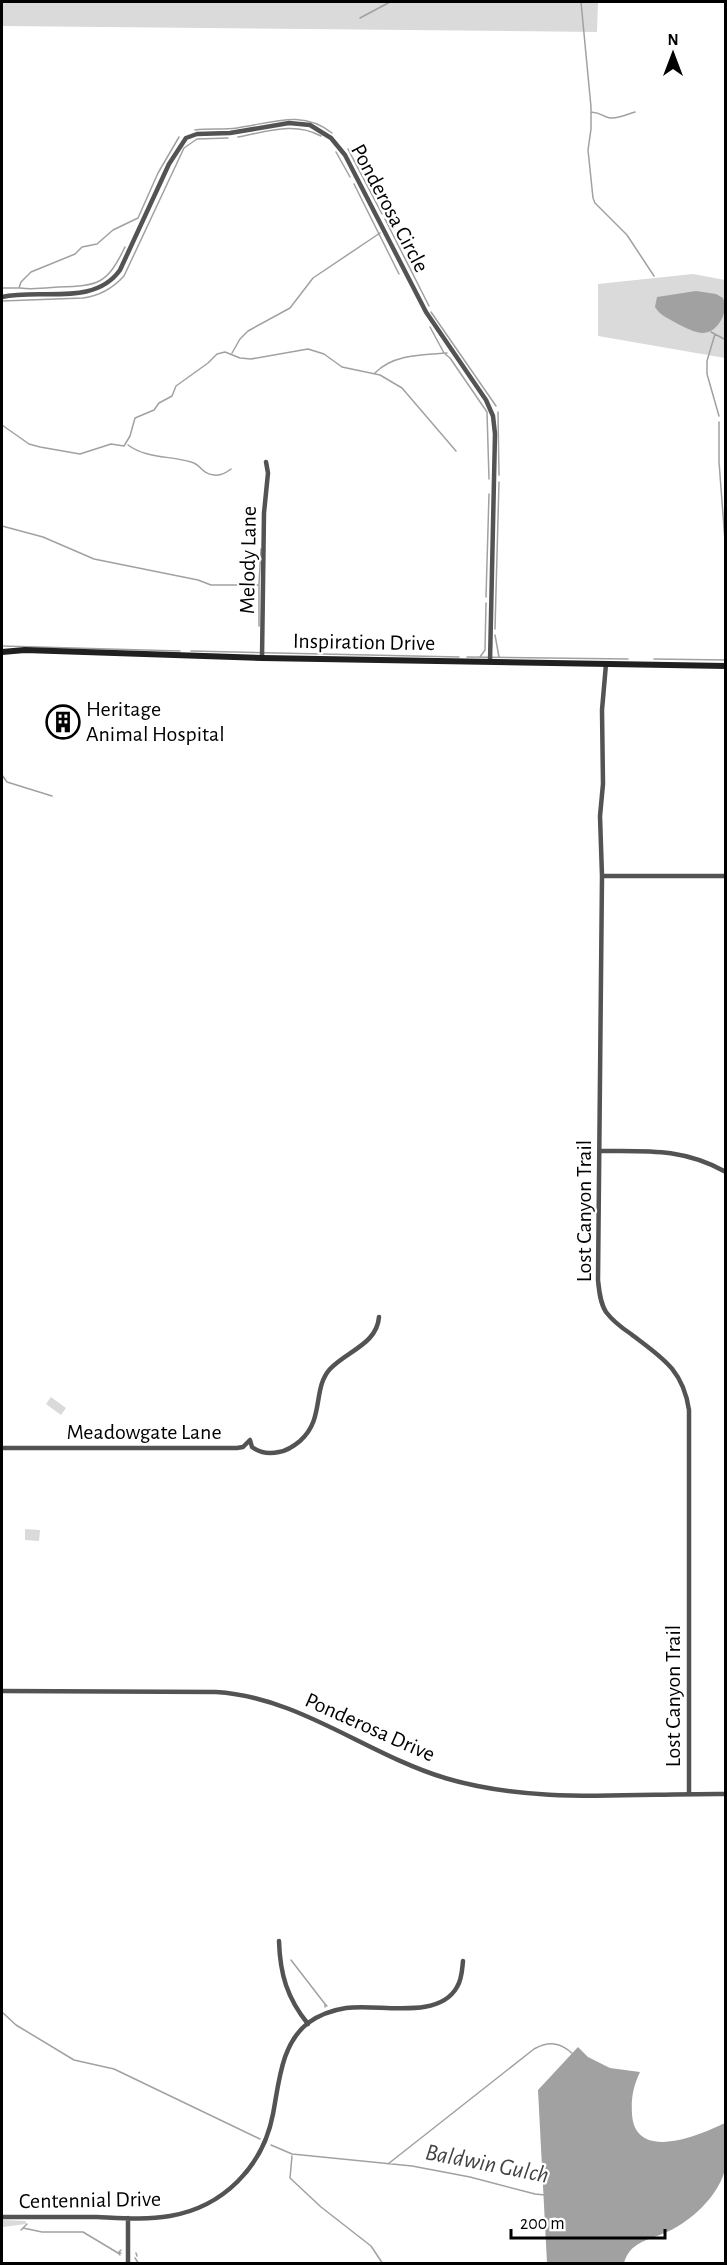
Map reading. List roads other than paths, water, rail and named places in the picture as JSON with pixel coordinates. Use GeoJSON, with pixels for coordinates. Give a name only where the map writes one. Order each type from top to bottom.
{"type":"FeatureCollection","features":[{"type":"Feature","properties":{"kind":"main road","name":"Inspiration Drive"},"geometry":{"type":"LineString","coordinates":[[2,652],[18,650],[262,658],[726,666]]}},
{"type":"Feature","properties":{"kind":"street","name":"Ponderosa Circle"},"geometry":{"type":"LineString","coordinates":[[2,297],[82,292],[106,284],[120,270],[169,164],[179,146],[189,137],[204,134],[230,134],[295,122],[310,125],[329,136],[348,160],[425,309],[486,400],[493,416],[495,434],[490,662]]}},
{"type":"Feature","properties":{"kind":"street","name":"Melody Lane"},"geometry":{"type":"LineString","coordinates":[[262,658],[264,520],[268,472],[266,462]]}},
{"type":"Feature","properties":{"kind":"street","name":"Lost Canyon Trail"},"geometry":{"type":"LineString","coordinates":[[606,664],[600,816],[602,876],[598,1280],[605,1310],[622,1327],[671,1366],[685,1388],[689,1410],[689,1794]]}},
{"type":"Feature","properties":{"kind":"street"},"geometry":{"type":"LineString","coordinates":[[602,876],[726,876]]}},
{"type":"Feature","properties":{"kind":"street"},"geometry":{"type":"LineString","coordinates":[[600,1151],[682,1154],[726,1172]]}},
{"type":"Feature","properties":{"kind":"street","name":"Meadowgate Lane"},"geometry":{"type":"LineString","coordinates":[[2,1449],[237,1448],[243,1447],[250,1440],[252,1447],[257,1450],[273,1453],[285,1451],[310,1430],[330,1369],[374,1334],[379,1317]]}},
{"type":"Feature","properties":{"kind":"street","name":"Ponderosa Drive"},"geometry":{"type":"LineString","coordinates":[[2,1691],[239,1694],[276,1703],[401,1762],[471,1785],[543,1795],[726,1794]]}},
{"type":"Feature","properties":{"kind":"street"},"geometry":{"type":"LineString","coordinates":[[279,1941],[280,1968],[285,1987],[294,2006],[308,2024]]}},
{"type":"Feature","properties":{"kind":"street","name":"Centennial Drive"},"geometry":{"type":"LineString","coordinates":[[2,2217],[170,2216],[193,2210],[222,2196],[246,2174],[259,2155],[270,2128],[285,2054],[308,2024],[327,2013],[345,2008],[436,2005],[456,1990],[461,1978],[463,1961]]}},
{"type":"Feature","properties":{"kind":"street"},"geometry":{"type":"LineString","coordinates":[[128,2218],[128,2264]]}},
{"type":"Feature","properties":{"kind":"waterway"},"geometry":{"type":"LineString","coordinates":[[360,18],[390,2]]}},
{"type":"Feature","properties":{"kind":"waterway"},"geometry":{"type":"LineString","coordinates":[[581,2],[591,107],[588,150],[593,198],[595,203],[627,235],[654,276]]}},
{"type":"Feature","properties":{"kind":"waterway"},"geometry":{"type":"LineString","coordinates":[[591,112],[613,118],[635,112]]}},
{"type":"Feature","properties":{"kind":"waterway"},"geometry":{"type":"LineString","coordinates":[[195,130],[232,129],[275,121],[298,120],[309,121],[332,133]]}},
{"type":"Feature","properties":{"kind":"waterway"},"geometry":{"type":"LineString","coordinates":[[238,137],[290,128],[321,136]]}},
{"type":"Feature","properties":{"kind":"waterway"},"geometry":{"type":"LineString","coordinates":[[2,288],[19,288],[21,282],[31,272],[75,254],[82,247],[97,244],[113,230],[138,218],[158,173],[179,137]]}},
{"type":"Feature","properties":{"kind":"waterway"},"geometry":{"type":"LineString","coordinates":[[2,301],[83,298],[110,288],[124,276],[184,148],[197,139],[228,138]]}},
{"type":"Feature","properties":{"kind":"waterway"},"geometry":{"type":"LineString","coordinates":[[348,149],[382,214]]}},
{"type":"Feature","properties":{"kind":"waterway"},"geometry":{"type":"LineString","coordinates":[[336,152],[350,177]]}},
{"type":"Feature","properties":{"kind":"waterway"},"geometry":{"type":"LineString","coordinates":[[354,184],[399,274]]}},
{"type":"Feature","properties":{"kind":"waterway"},"geometry":{"type":"LineString","coordinates":[[385,219],[429,306]]}},
{"type":"Feature","properties":{"kind":"waterway"},"geometry":{"type":"LineString","coordinates":[[232,353],[248,331],[290,308],[313,278],[380,233]]}},
{"type":"Feature","properties":{"kind":"waterway"},"geometry":{"type":"LineString","coordinates":[[20,288],[83,286],[100,281],[113,269],[125,247]]}},
{"type":"Feature","properties":{"kind":"waterway"},"geometry":{"type":"LineString","coordinates":[[431,312],[496,406]]}},
{"type":"Feature","properties":{"kind":"waterway"},"geometry":{"type":"LineString","coordinates":[[430,327],[444,353],[450,358],[487,412],[489,479]]}},
{"type":"Feature","properties":{"kind":"waterway"},"geometry":{"type":"LineString","coordinates":[[711,332],[726,340]]}},
{"type":"Feature","properties":{"kind":"waterway"},"geometry":{"type":"LineString","coordinates":[[715,334],[707,361],[707,374],[719,416]]}},
{"type":"Feature","properties":{"kind":"waterway"},"geometry":{"type":"LineString","coordinates":[[2,425],[29,444],[80,454],[111,444],[124,446],[130,436],[135,418],[154,410],[159,403],[172,396],[176,386],[217,354],[225,352],[240,358],[251,359],[308,349],[324,354],[342,367],[380,375],[402,388],[456,451]]}},
{"type":"Feature","properties":{"kind":"waterway"},"geometry":{"type":"LineString","coordinates":[[375,373],[390,362],[399,359],[447,353]]}},
{"type":"Feature","properties":{"kind":"waterway"},"geometry":{"type":"LineString","coordinates":[[498,412],[499,475]]}},
{"type":"Feature","properties":{"kind":"waterway"},"geometry":{"type":"LineString","coordinates":[[719,422],[719,462],[726,554]]}},
{"type":"Feature","properties":{"kind":"waterway"},"geometry":{"type":"LineString","coordinates":[[128,445],[150,455],[194,463],[210,474],[221,475],[231,469]]}},
{"type":"Feature","properties":{"kind":"waterway"},"geometry":{"type":"LineString","coordinates":[[495,629],[499,482]]}},
{"type":"Feature","properties":{"kind":"waterway"},"geometry":{"type":"LineString","coordinates":[[486,597],[489,494]]}},
{"type":"Feature","properties":{"kind":"waterway"},"geometry":{"type":"LineString","coordinates":[[2,526],[43,537],[94,559],[198,580],[211,585],[259,585],[259,626]]}},
{"type":"Feature","properties":{"kind":"waterway"},"geometry":{"type":"LineString","coordinates":[[259,584],[261,549]]}},
{"type":"Feature","properties":{"kind":"waterway"},"geometry":{"type":"LineString","coordinates":[[480,657],[485,650],[486,603]]}},
{"type":"Feature","properties":{"kind":"waterway"},"geometry":{"type":"LineString","coordinates":[[495,635],[499,657]]}},
{"type":"Feature","properties":{"kind":"waterway"},"geometry":{"type":"LineString","coordinates":[[2,646],[180,651]]}},
{"type":"Feature","properties":{"kind":"waterway"},"geometry":{"type":"LineString","coordinates":[[191,651],[459,657]]}},
{"type":"Feature","properties":{"kind":"waterway"},"geometry":{"type":"LineString","coordinates":[[467,657],[628,659]]}},
{"type":"Feature","properties":{"kind":"waterway"},"geometry":{"type":"LineString","coordinates":[[654,659],[726,660]]}},
{"type":"Feature","properties":{"kind":"waterway"},"geometry":{"type":"LineString","coordinates":[[2,775],[7,782],[52,796]]}},
{"type":"Feature","properties":{"kind":"waterway"},"geometry":{"type":"LineString","coordinates":[[291,1960],[325,2004]]}},
{"type":"Feature","properties":{"kind":"waterway"},"geometry":{"type":"LineString","coordinates":[[325,2007],[325,2004],[327,2006]]}},
{"type":"Feature","properties":{"kind":"waterway","name":"Baldwin Gulch"},"geometry":{"type":"LineString","coordinates":[[2,2012],[16,2025],[74,2060],[114,2069],[260,2139]]}},
{"type":"Feature","properties":{"kind":"waterway"},"geometry":{"type":"LineString","coordinates":[[388,2164],[534,2049],[554,2044],[564,2047],[573,2054]]}},
{"type":"Feature","properties":{"kind":"waterway","name":"Baldwin Gulch"},"geometry":{"type":"LineString","coordinates":[[271,2145],[292,2154],[412,2166],[545,2195]]}},
{"type":"Feature","properties":{"kind":"waterway"},"geometry":{"type":"LineString","coordinates":[[292,2156],[290,2178],[321,2207],[371,2246],[383,2264]]}},
{"type":"Feature","properties":{"kind":"waterway"},"geometry":{"type":"LineString","coordinates":[[21,2230],[27,2224]]}},
{"type":"Feature","properties":{"kind":"waterway"},"geometry":{"type":"LineString","coordinates":[[23,2228],[42,2232],[83,2232],[121,2253]]}},
{"type":"Feature","properties":{"kind":"waterway"},"geometry":{"type":"LineString","coordinates":[[120,2255],[118,2253],[121,2250]]}},
{"type":"Feature","properties":{"kind":"waterway"},"geometry":{"type":"LineString","coordinates":[[135,2258],[139,2264]]}},
{"type":"Feature","properties":{"kind":"place","name":"Heritage Animal Hospital"},"geometry":{"type":"Point","coordinates":[63,722]}}]}
